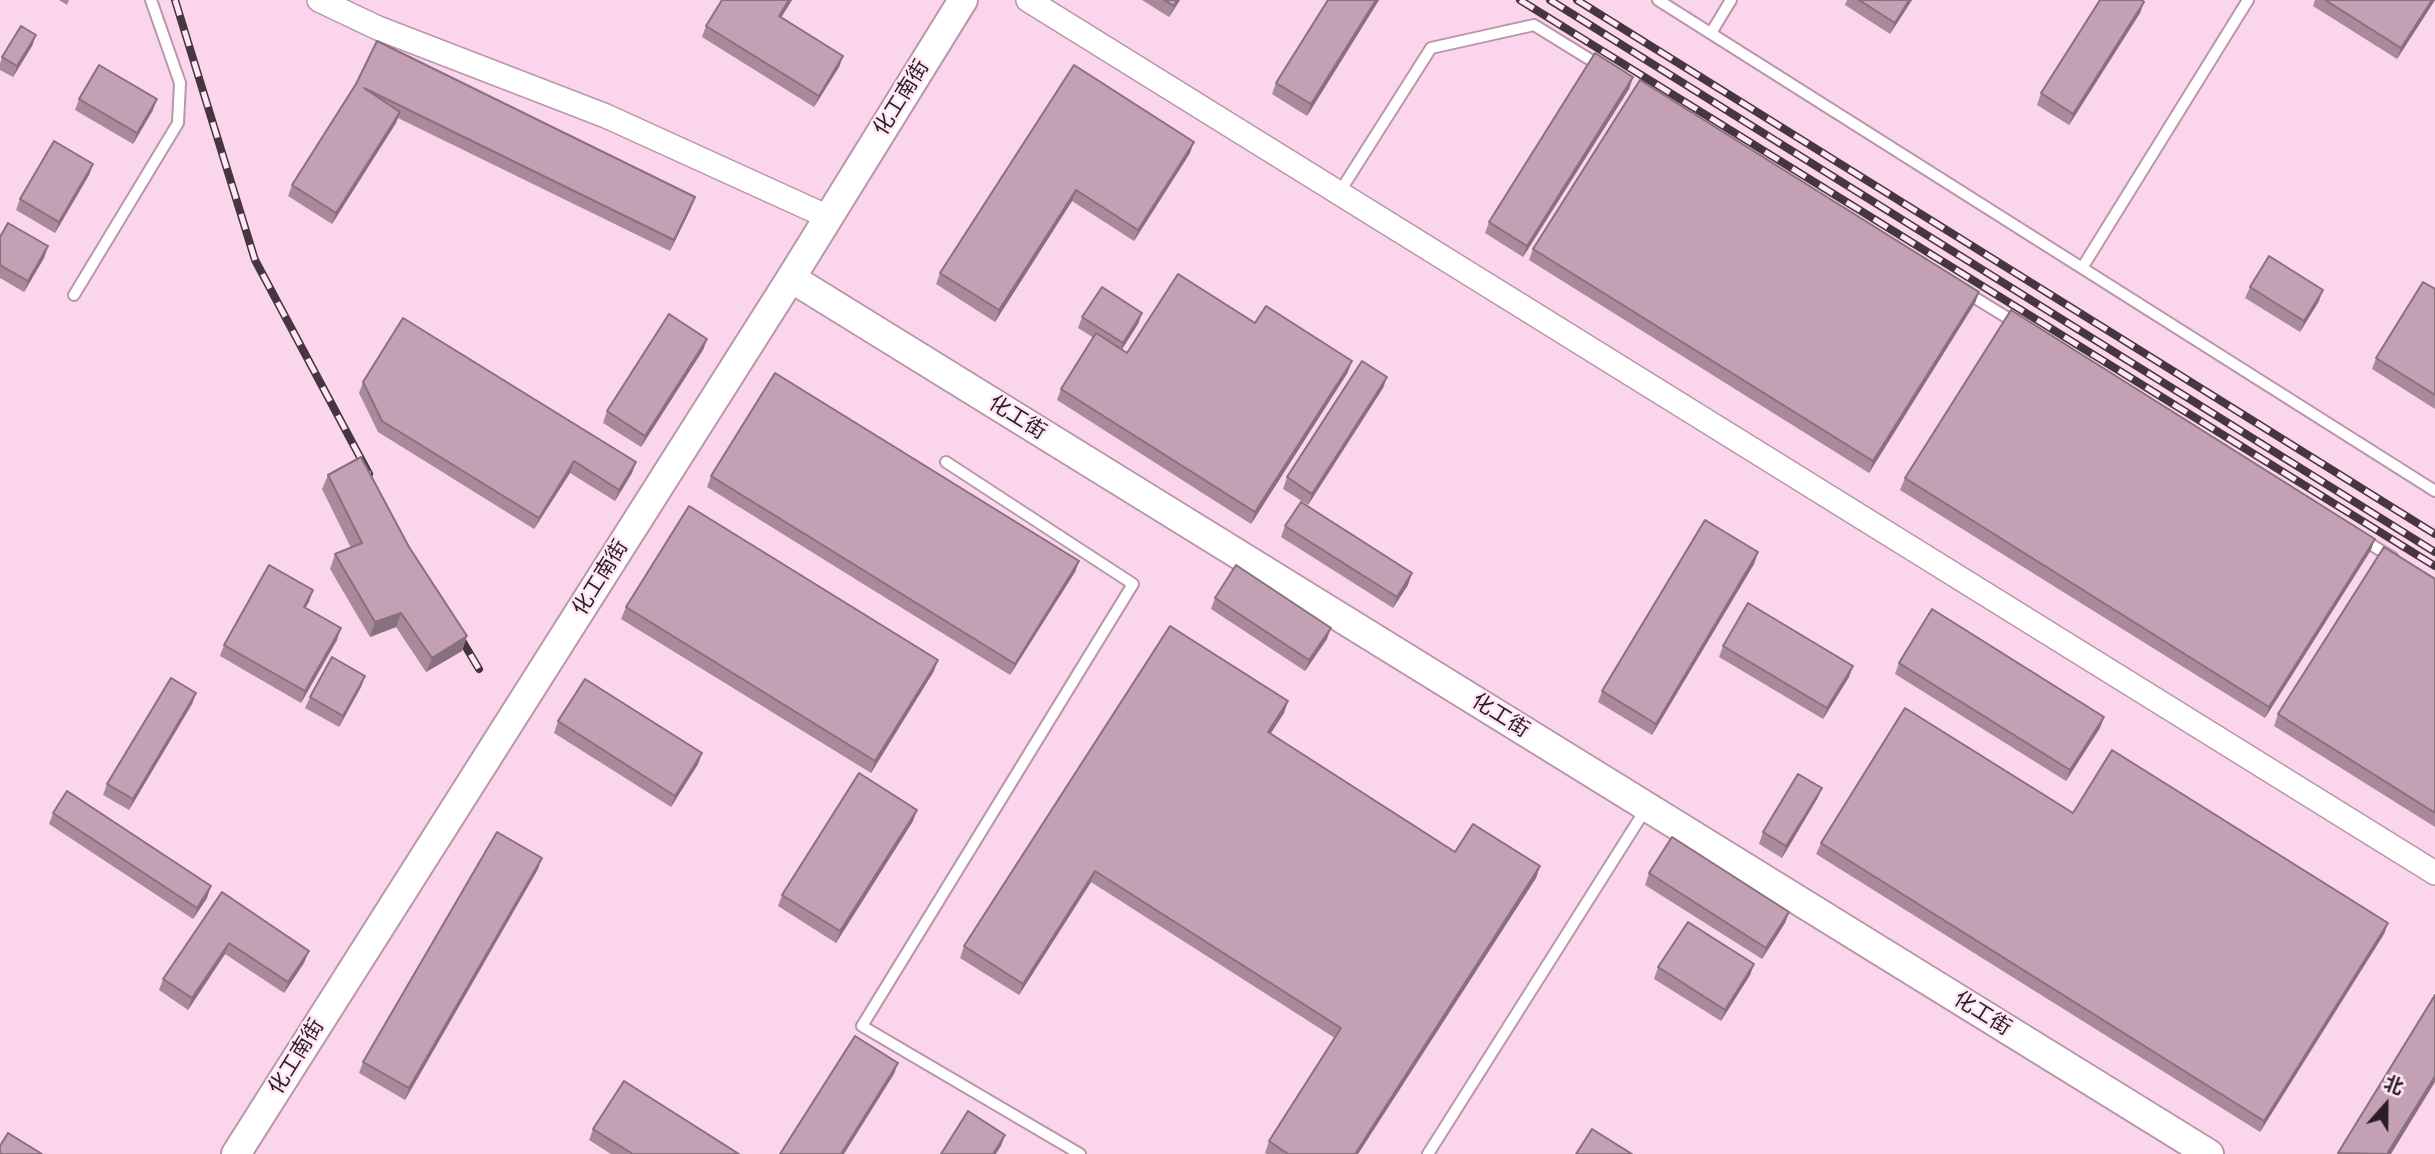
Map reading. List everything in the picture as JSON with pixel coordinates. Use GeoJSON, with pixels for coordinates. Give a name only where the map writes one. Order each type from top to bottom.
{"type":"FeatureCollection","features":[{"type":"Feature","properties":{"kind":"street"},"geometry":{"type":"LineString","coordinates":[[319,0],[378,28],[606,116],[828,217]]}},
{"type":"Feature","properties":{"kind":"street","name":"化工南街"},"geometry":{"type":"LineString","coordinates":[[236,1154],[791,278],[962,0]]}},
{"type":"Feature","properties":{"kind":"street"},"geometry":{"type":"LineString","coordinates":[[1028,0],[2435,873]]}},
{"type":"Feature","properties":{"kind":"street","name":"化工街"},"geometry":{"type":"LineString","coordinates":[[791,278],[2209,1154]]}},
{"type":"Feature","properties":{"kind":"lane"},"geometry":{"type":"LineString","coordinates":[[74,295],[178,123],[180,83],[151,0]]}},
{"type":"Feature","properties":{"kind":"lane"},"geometry":{"type":"LineString","coordinates":[[1658,0],[2435,491]]}},
{"type":"Feature","properties":{"kind":"lane"},"geometry":{"type":"LineString","coordinates":[[1711,33],[1731,0]]}},
{"type":"Feature","properties":{"kind":"lane"},"geometry":{"type":"LineString","coordinates":[[2082,268],[2248,0]]}},
{"type":"Feature","properties":{"kind":"lane"},"geometry":{"type":"LineString","coordinates":[[1339,193],[1431,48],[1534,25],[1617,76]]}},
{"type":"Feature","properties":{"kind":"lane"},"geometry":{"type":"LineString","coordinates":[[1961,289],[2020,326]]}},
{"type":"Feature","properties":{"kind":"lane"},"geometry":{"type":"LineString","coordinates":[[946,463],[1133,584],[862,1026],[1080,1154]]}},
{"type":"Feature","properties":{"kind":"lane"},"geometry":{"type":"LineString","coordinates":[[2352,532],[2399,562]]}},
{"type":"Feature","properties":{"kind":"lane"},"geometry":{"type":"LineString","coordinates":[[1429,1154],[1647,807]]}},
{"type":"Feature","properties":{"kind":"building"},"geometry":{"type":"Polygon","coordinates":[[[722,0],[789,0],[779,16],[843,56],[819,96],[706,26],[722,0]]]}},
{"type":"Feature","properties":{"kind":"building"},"geometry":{"type":"Polygon","coordinates":[[[1164,0],[1177,0],[1174,6],[1164,0]]]}},
{"type":"Feature","properties":{"kind":"building"},"geometry":{"type":"Polygon","coordinates":[[[1328,0],[1376,0],[1311,104],[1276,83],[1328,0]]]}},
{"type":"Feature","properties":{"kind":"building"},"geometry":{"type":"Polygon","coordinates":[[[1859,0],[1909,0],[1895,23],[1859,0]]]}},
{"type":"Feature","properties":{"kind":"building"},"geometry":{"type":"Polygon","coordinates":[[[2100,0],[2144,2],[2073,114],[2041,93],[2100,0]]]}},
{"type":"Feature","properties":{"kind":"building"},"geometry":{"type":"Polygon","coordinates":[[[2325,0],[2432,0],[2401,48],[2325,0]]]}},
{"type":"Feature","properties":{"kind":"building"},"geometry":{"type":"Polygon","coordinates":[[[21,26],[36,35],[17,66],[2,57],[21,26]]]}},
{"type":"Feature","properties":{"kind":"building"},"geometry":{"type":"Polygon","coordinates":[[[377,41],[695,197],[674,240],[364,88],[400,112],[336,213],[292,185],[356,84],[377,41]]]}},
{"type":"Feature","properties":{"kind":"building"},"geometry":{"type":"Polygon","coordinates":[[[1595,53],[1633,77],[1527,246],[1489,222],[1595,53]]]}},
{"type":"Feature","properties":{"kind":"building"},"geometry":{"type":"Polygon","coordinates":[[[99,65],[157,99],[137,133],[79,99],[99,65]]]}},
{"type":"Feature","properties":{"kind":"building"},"geometry":{"type":"Polygon","coordinates":[[[1074,65],[1194,142],[1138,230],[1076,190],[999,310],[940,273],[1074,65]]]}},
{"type":"Feature","properties":{"kind":"building"},"geometry":{"type":"Polygon","coordinates":[[[1640,80],[1979,292],[1873,461],[1533,249],[1640,80]]]}},
{"type":"Feature","properties":{"kind":"building"},"geometry":{"type":"Polygon","coordinates":[[[54,141],[93,164],[59,222],[20,199],[54,141]]]}},
{"type":"Feature","properties":{"kind":"building"},"geometry":{"type":"Polygon","coordinates":[[[8,223],[48,246],[28,281],[0,265],[0,237],[8,223]]]}},
{"type":"Feature","properties":{"kind":"building"},"geometry":{"type":"Polygon","coordinates":[[[2269,256],[2323,290],[2304,321],[2250,287],[2269,256]]]}},
{"type":"Feature","properties":{"kind":"building"},"geometry":{"type":"Polygon","coordinates":[[[1178,274],[1255,323],[1266,306],[1352,361],[1255,512],[1061,389],[1096,333],[1127,353],[1178,274]]]}},
{"type":"Feature","properties":{"kind":"building"},"geometry":{"type":"Polygon","coordinates":[[[2423,282],[2435,289],[2435,395],[2376,358],[2423,282]]]}},
{"type":"Feature","properties":{"kind":"building"},"geometry":{"type":"Polygon","coordinates":[[[1102,287],[1142,313],[1123,343],[1082,317],[1102,287]]]}},
{"type":"Feature","properties":{"kind":"building"},"geometry":{"type":"Polygon","coordinates":[[[2011,310],[2375,539],[2269,707],[1905,478],[2011,310]]]}},
{"type":"Feature","properties":{"kind":"building"},"geometry":{"type":"Polygon","coordinates":[[[669,314],[707,339],[645,436],[607,411],[669,314]]]}},
{"type":"Feature","properties":{"kind":"building"},"geometry":{"type":"Polygon","coordinates":[[[403,318],[636,462],[619,490],[574,461],[539,518],[382,421],[363,382],[403,318]]]}},
{"type":"Feature","properties":{"kind":"building"},"geometry":{"type":"Polygon","coordinates":[[[1362,361],[1387,377],[1312,494],[1287,477],[1362,361]]]}},
{"type":"Feature","properties":{"kind":"building"},"geometry":{"type":"Polygon","coordinates":[[[775,373],[1079,561],[1015,664],[711,476],[775,373]]]}},
{"type":"Feature","properties":{"kind":"building"},"geometry":{"type":"Polygon","coordinates":[[[361,457],[409,547],[467,636],[432,658],[401,613],[375,622],[335,554],[362,543],[328,475],[361,457]]]}},
{"type":"Feature","properties":{"kind":"building"},"geometry":{"type":"Polygon","coordinates":[[[1301,502],[1412,573],[1397,597],[1285,526],[1301,502]]]}},
{"type":"Feature","properties":{"kind":"building"},"geometry":{"type":"Polygon","coordinates":[[[689,506],[938,660],[875,761],[626,607],[689,506]]]}},
{"type":"Feature","properties":{"kind":"building"},"geometry":{"type":"Polygon","coordinates":[[[1705,520],[1758,552],[1656,724],[1602,691],[1705,520]]]}},
{"type":"Feature","properties":{"kind":"building"},"geometry":{"type":"Polygon","coordinates":[[[2384,547],[2435,579],[2435,813],[2278,714],[2384,547]]]}},
{"type":"Feature","properties":{"kind":"building"},"geometry":{"type":"Polygon","coordinates":[[[269,565],[313,590],[304,607],[341,628],[305,691],[224,645],[269,565]]]}},
{"type":"Feature","properties":{"kind":"building"},"geometry":{"type":"Polygon","coordinates":[[[1236,565],[1331,628],[1309,660],[1215,598],[1236,565]]]}},
{"type":"Feature","properties":{"kind":"building"},"geometry":{"type":"Polygon","coordinates":[[[1748,603],[1853,666],[1827,708],[1723,646],[1748,603]]]}},
{"type":"Feature","properties":{"kind":"building"},"geometry":{"type":"Polygon","coordinates":[[[1932,609],[2104,717],[2070,770],[1899,663],[1932,609]]]}},
{"type":"Feature","properties":{"kind":"building"},"geometry":{"type":"Polygon","coordinates":[[[1170,626],[1288,701],[1268,732],[1455,852],[1473,824],[1540,866],[1355,1154],[1288,1154],[1269,1141],[1341,1028],[1095,871],[1023,984],[964,946],[1170,626]]]}},
{"type":"Feature","properties":{"kind":"building"},"geometry":{"type":"Polygon","coordinates":[[[332,657],[365,676],[343,716],[310,697],[332,657]]]}},
{"type":"Feature","properties":{"kind":"building"},"geometry":{"type":"Polygon","coordinates":[[[171,678],[196,693],[133,799],[107,784],[171,678]]]}},
{"type":"Feature","properties":{"kind":"building"},"geometry":{"type":"Polygon","coordinates":[[[585,679],[702,753],[675,796],[558,721],[585,679]]]}},
{"type":"Feature","properties":{"kind":"building"},"geometry":{"type":"Polygon","coordinates":[[[1905,708],[2073,813],[2112,750],[2388,923],[2264,1121],[1821,843],[1905,708]]]}},
{"type":"Feature","properties":{"kind":"building"},"geometry":{"type":"Polygon","coordinates":[[[859,773],[917,810],[840,931],[782,895],[859,773]]]}},
{"type":"Feature","properties":{"kind":"building"},"geometry":{"type":"Polygon","coordinates":[[[1798,774],[1822,788],[1786,846],[1763,832],[1798,774]]]}},
{"type":"Feature","properties":{"kind":"building"},"geometry":{"type":"Polygon","coordinates":[[[67,791],[211,886],[197,908],[53,813],[67,791]]]}},
{"type":"Feature","properties":{"kind":"building"},"geometry":{"type":"Polygon","coordinates":[[[497,832],[542,858],[409,1088],[363,1062],[497,832]]]}},
{"type":"Feature","properties":{"kind":"building"},"geometry":{"type":"Polygon","coordinates":[[[1672,837],[1789,912],[1766,948],[1649,873],[1672,837]]]}},
{"type":"Feature","properties":{"kind":"building"},"geometry":{"type":"Polygon","coordinates":[[[222,892],[309,951],[288,982],[229,943],[192,998],[163,979],[222,892]]]}},
{"type":"Feature","properties":{"kind":"building"},"geometry":{"type":"Polygon","coordinates":[[[1688,922],[1754,964],[1725,1010],[1658,967],[1688,922]]]}},
{"type":"Feature","properties":{"kind":"building"},"geometry":{"type":"Polygon","coordinates":[[[2435,995],[2435,1076],[2387,1154],[2338,1153],[2435,995]]]}},
{"type":"Feature","properties":{"kind":"building"},"geometry":{"type":"Polygon","coordinates":[[[855,1036],[898,1063],[841,1154],[780,1154],[855,1036]]]}},
{"type":"Feature","properties":{"kind":"building"},"geometry":{"type":"Polygon","coordinates":[[[624,1081],[739,1154],[633,1154],[593,1129],[624,1081]]]}},
{"type":"Feature","properties":{"kind":"building"},"geometry":{"type":"Polygon","coordinates":[[[968,1111],[1005,1135],[993,1154],[941,1154],[968,1111]]]}},
{"type":"Feature","properties":{"kind":"building"},"geometry":{"type":"Polygon","coordinates":[[[1592,1129],[1632,1154],[1576,1154],[1592,1129]]]}},
{"type":"Feature","properties":{"kind":"building"},"geometry":{"type":"Polygon","coordinates":[[[8,1133],[42,1154],[0,1154],[0,1146],[8,1133]]]}},
{"type":"Feature","properties":{"kind":"railway"},"geometry":{"type":"LineString","coordinates":[[175,0],[255,260],[369,474]]}},
{"type":"Feature","properties":{"kind":"railway"},"geometry":{"type":"LineString","coordinates":[[1520,0],[2435,566]]}},
{"type":"Feature","properties":{"kind":"railway"},"geometry":{"type":"LineString","coordinates":[[1550,0],[2435,552]]}},
{"type":"Feature","properties":{"kind":"railway"},"geometry":{"type":"LineString","coordinates":[[1577,0],[2435,534]]}},
{"type":"Feature","properties":{"kind":"railway"},"geometry":{"type":"LineString","coordinates":[[454,627],[479,669]]}}]}
